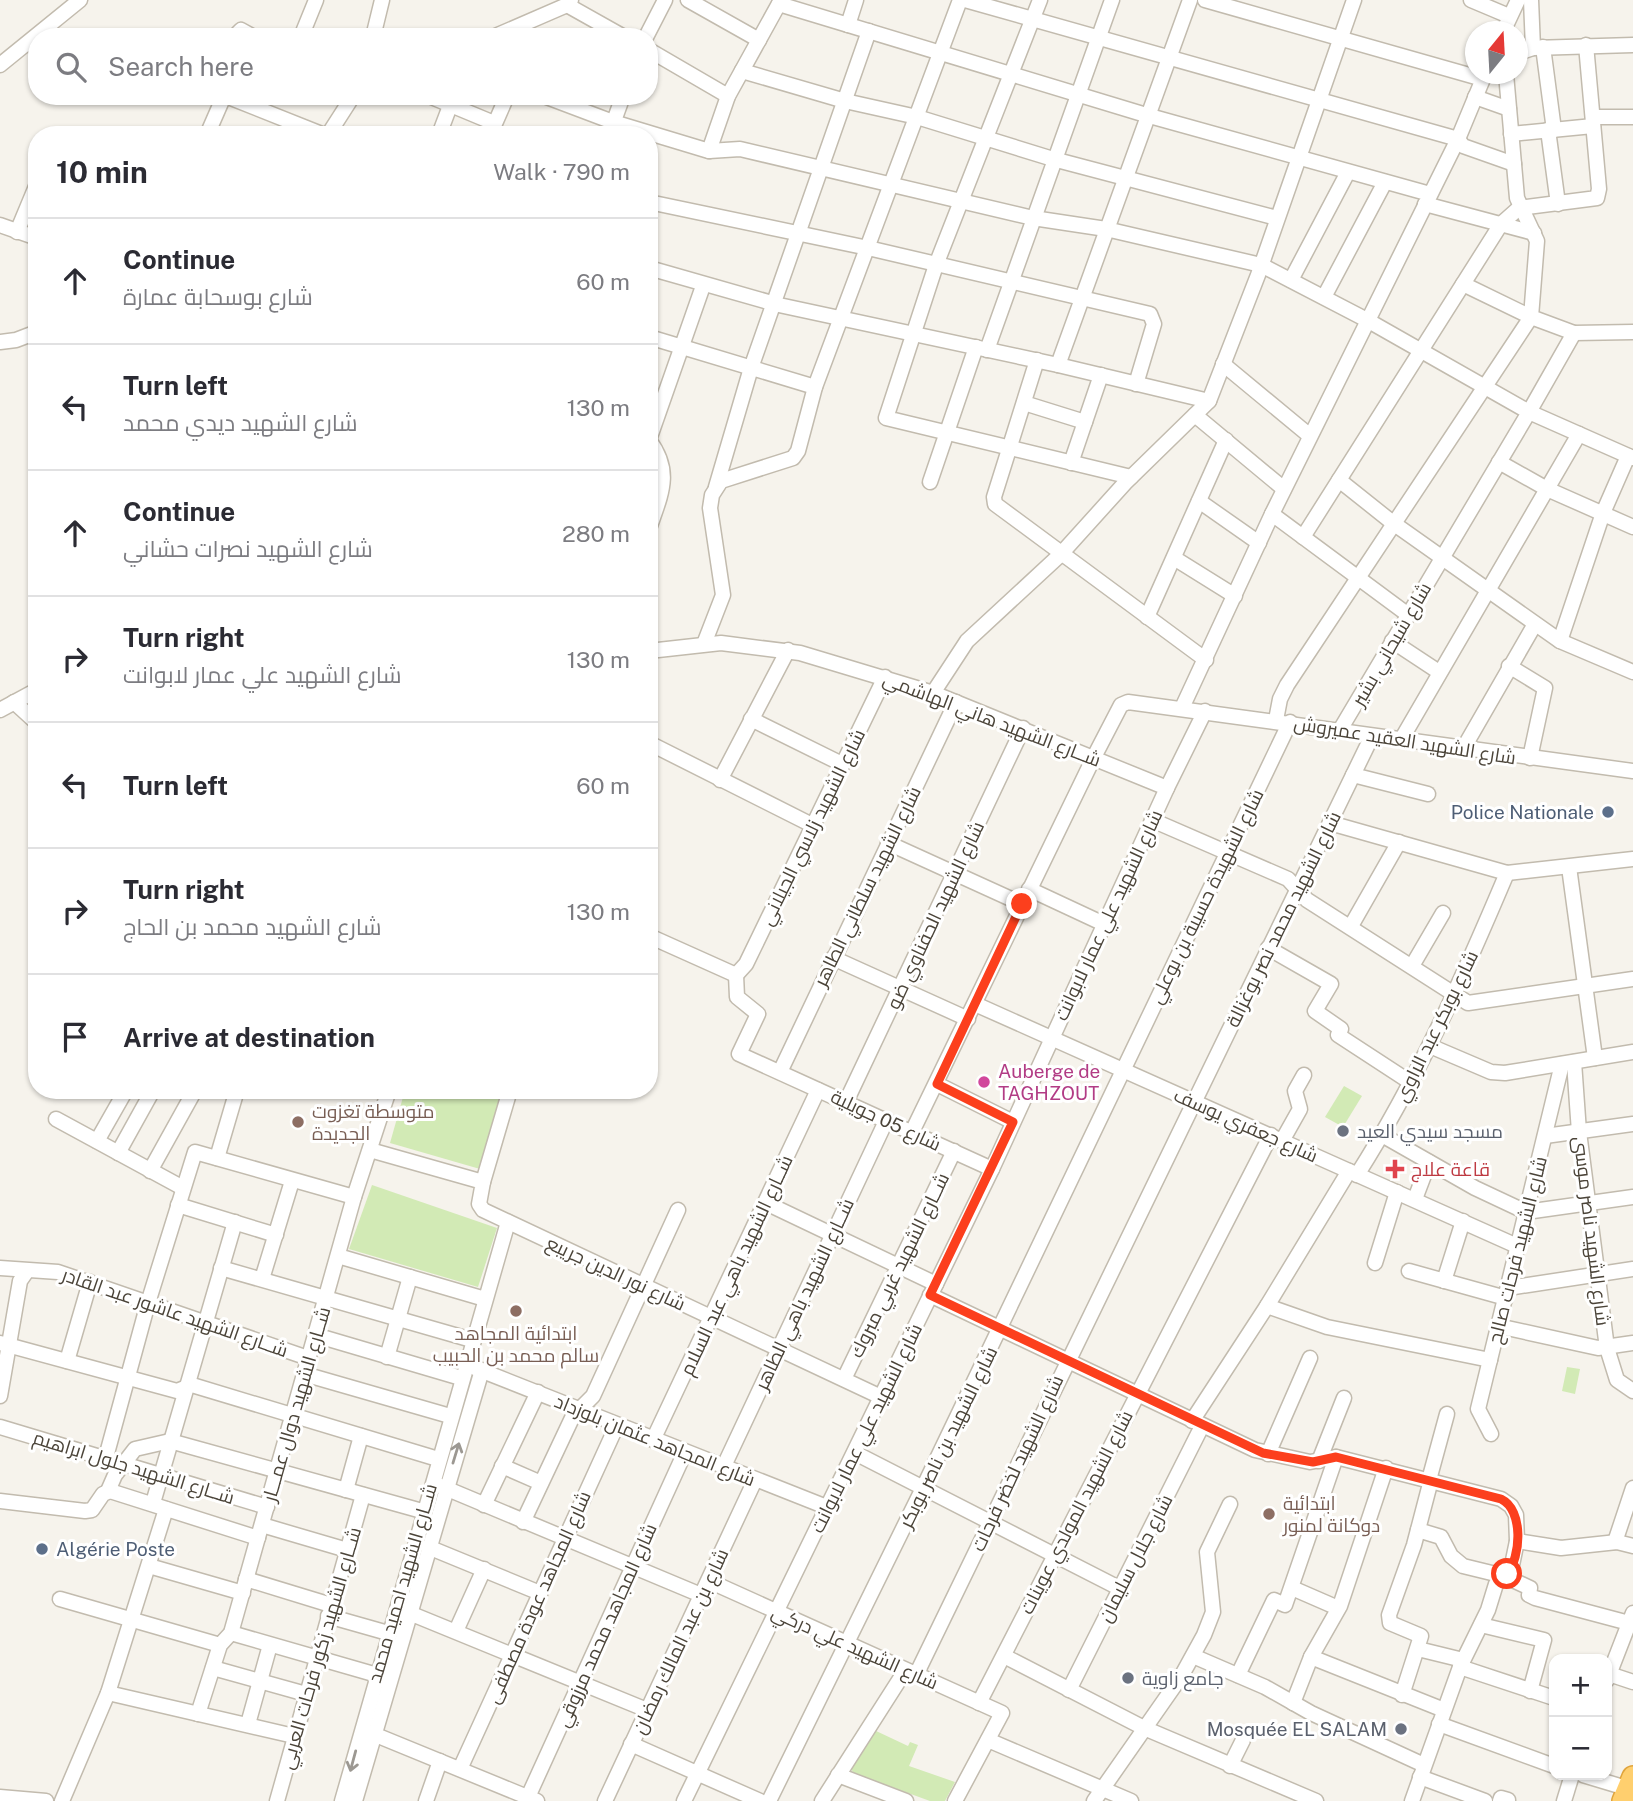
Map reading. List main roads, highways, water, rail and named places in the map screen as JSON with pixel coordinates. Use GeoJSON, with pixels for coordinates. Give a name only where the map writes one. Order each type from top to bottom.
{"type":"FeatureCollection","features":[{"type":"Feature","properties":{"kind":"place","name":"Police Nationale"},"geometry":{"type":"Point","coordinates":[1608,812]}},
{"type":"Feature","properties":{"kind":"place","name":"Auberge de TAGHZOUT"},"geometry":{"type":"Point","coordinates":[984,1082]}},
{"type":"Feature","properties":{"kind":"place","name":"متوسطة تغزوت الجديدة"},"geometry":{"type":"Point","coordinates":[298,1122]}},
{"type":"Feature","properties":{"kind":"place","name":"مسجد سيدي العيد"},"geometry":{"type":"Point","coordinates":[1343,1131]}},
{"type":"Feature","properties":{"kind":"place","name":"قاعة علاج"},"geometry":{"type":"Point","coordinates":[1395,1169]}},
{"type":"Feature","properties":{"kind":"place","name":"ابتدائية المجاهد سالم محمد بن الحبيب"},"geometry":{"type":"Point","coordinates":[516,1311]}},
{"type":"Feature","properties":{"kind":"place","name":"ابتدائية دوكانة لمنور"},"geometry":{"type":"Point","coordinates":[1269,1514]}},
{"type":"Feature","properties":{"kind":"place","name":"Algérie Poste"},"geometry":{"type":"Point","coordinates":[42,1549]}},
{"type":"Feature","properties":{"kind":"place","name":"جامع زاوية"},"geometry":{"type":"Point","coordinates":[1128,1678]}},
{"type":"Feature","properties":{"kind":"place","name":"Mosquée EL SALAM"},"geometry":{"type":"Point","coordinates":[1401,1729]}}]}
